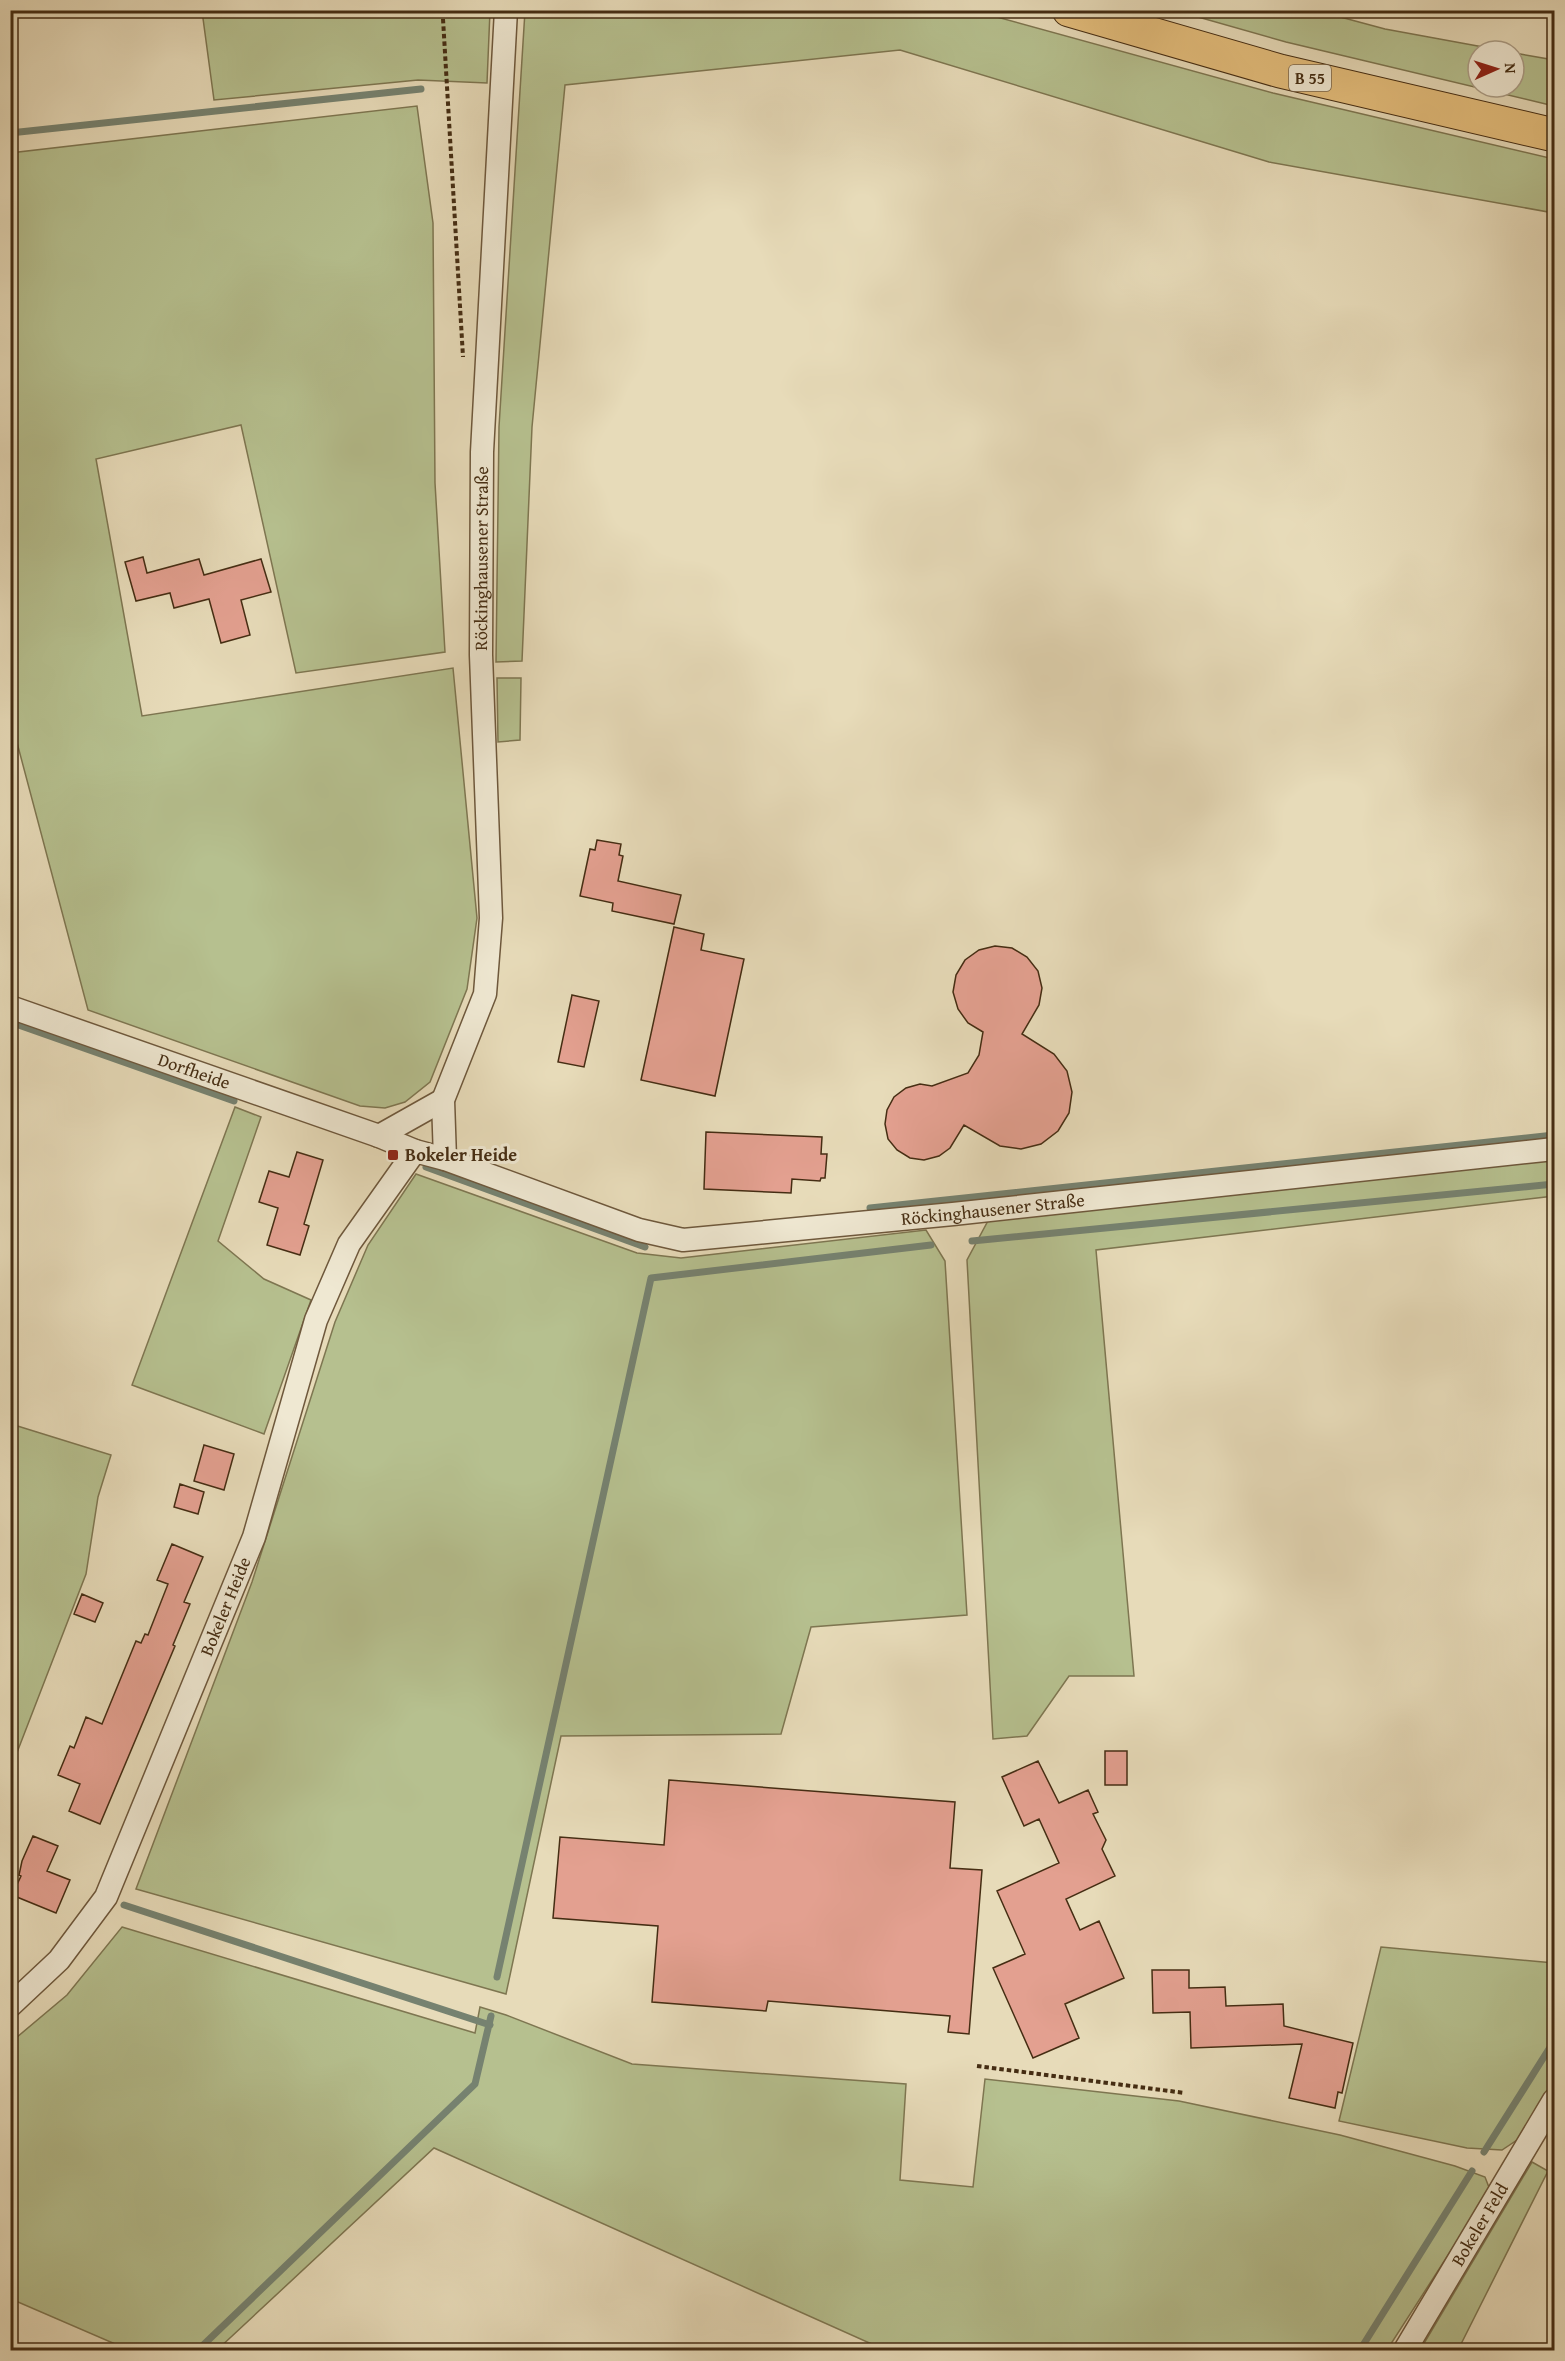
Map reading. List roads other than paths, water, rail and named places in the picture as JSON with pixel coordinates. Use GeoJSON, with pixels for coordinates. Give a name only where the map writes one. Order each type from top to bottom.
{"type":"FeatureCollection","features":[{"type":"Feature","properties":{"kind":"main road","name":"B 55"},"geometry":{"type":"LineString","coordinates":[[1069,10],[1280,71],[1554,135]]}},
{"type":"Feature","properties":{"kind":"street","name":"Röckinghausener Straße"},"geometry":{"type":"LineString","coordinates":[[445,1159],[443,1100],[485,994],[491,918],[481,655],[483,453],[506,10]]}},
{"type":"Feature","properties":{"kind":"street","name":"Dorfheide"},"geometry":{"type":"LineString","coordinates":[[10,1007],[379,1136]]}},
{"type":"Feature","properties":{"kind":"street"},"geometry":{"type":"LineString","coordinates":[[379,1136],[443,1100]]}},
{"type":"Feature","properties":{"kind":"street","name":"Röckinghausener Straße"},"geometry":{"type":"LineString","coordinates":[[379,1136],[415,1151],[445,1159],[639,1230],[683,1240],[965,1213],[1554,1149]]}},
{"type":"Feature","properties":{"kind":"street","name":"Bokeler Heide"},"geometry":{"type":"LineString","coordinates":[[10,2006],[59,1960],[106,1897],[254,1537],[316,1320],[349,1244],[415,1151]]}},
{"type":"Feature","properties":{"kind":"street","name":"Bokeler Feld"},"geometry":{"type":"LineString","coordinates":[[1405,2350],[1554,2100]]}},
{"type":"Feature","properties":{"kind":"waterway"},"geometry":{"type":"LineString","coordinates":[[10,133],[421,89]]}},
{"type":"Feature","properties":{"kind":"waterway"},"geometry":{"type":"LineString","coordinates":[[10,1022],[234,1101]]}},
{"type":"Feature","properties":{"kind":"waterway"},"geometry":{"type":"LineString","coordinates":[[870,1208],[1554,1135]]}},
{"type":"Feature","properties":{"kind":"waterway"},"geometry":{"type":"LineString","coordinates":[[426,1167],[645,1247]]}},
{"type":"Feature","properties":{"kind":"waterway"},"geometry":{"type":"LineString","coordinates":[[972,1241],[1554,1184]]}},
{"type":"Feature","properties":{"kind":"waterway"},"geometry":{"type":"LineString","coordinates":[[497,1977],[651,1278],[931,1245]]}},
{"type":"Feature","properties":{"kind":"waterway"},"geometry":{"type":"LineString","coordinates":[[124,1905],[490,2025]]}},
{"type":"Feature","properties":{"kind":"waterway"},"geometry":{"type":"LineString","coordinates":[[198,2350],[475,2084],[491,2016]]}},
{"type":"Feature","properties":{"kind":"waterway"},"geometry":{"type":"LineString","coordinates":[[1484,2152],[1554,2041]]}},
{"type":"Feature","properties":{"kind":"waterway"},"geometry":{"type":"LineString","coordinates":[[1360,2350],[1472,2171]]}},
{"type":"Feature","properties":{"kind":"place","name":"Bokeler Heide"},"geometry":{"type":"Point","coordinates":[393,1155]}}]}
